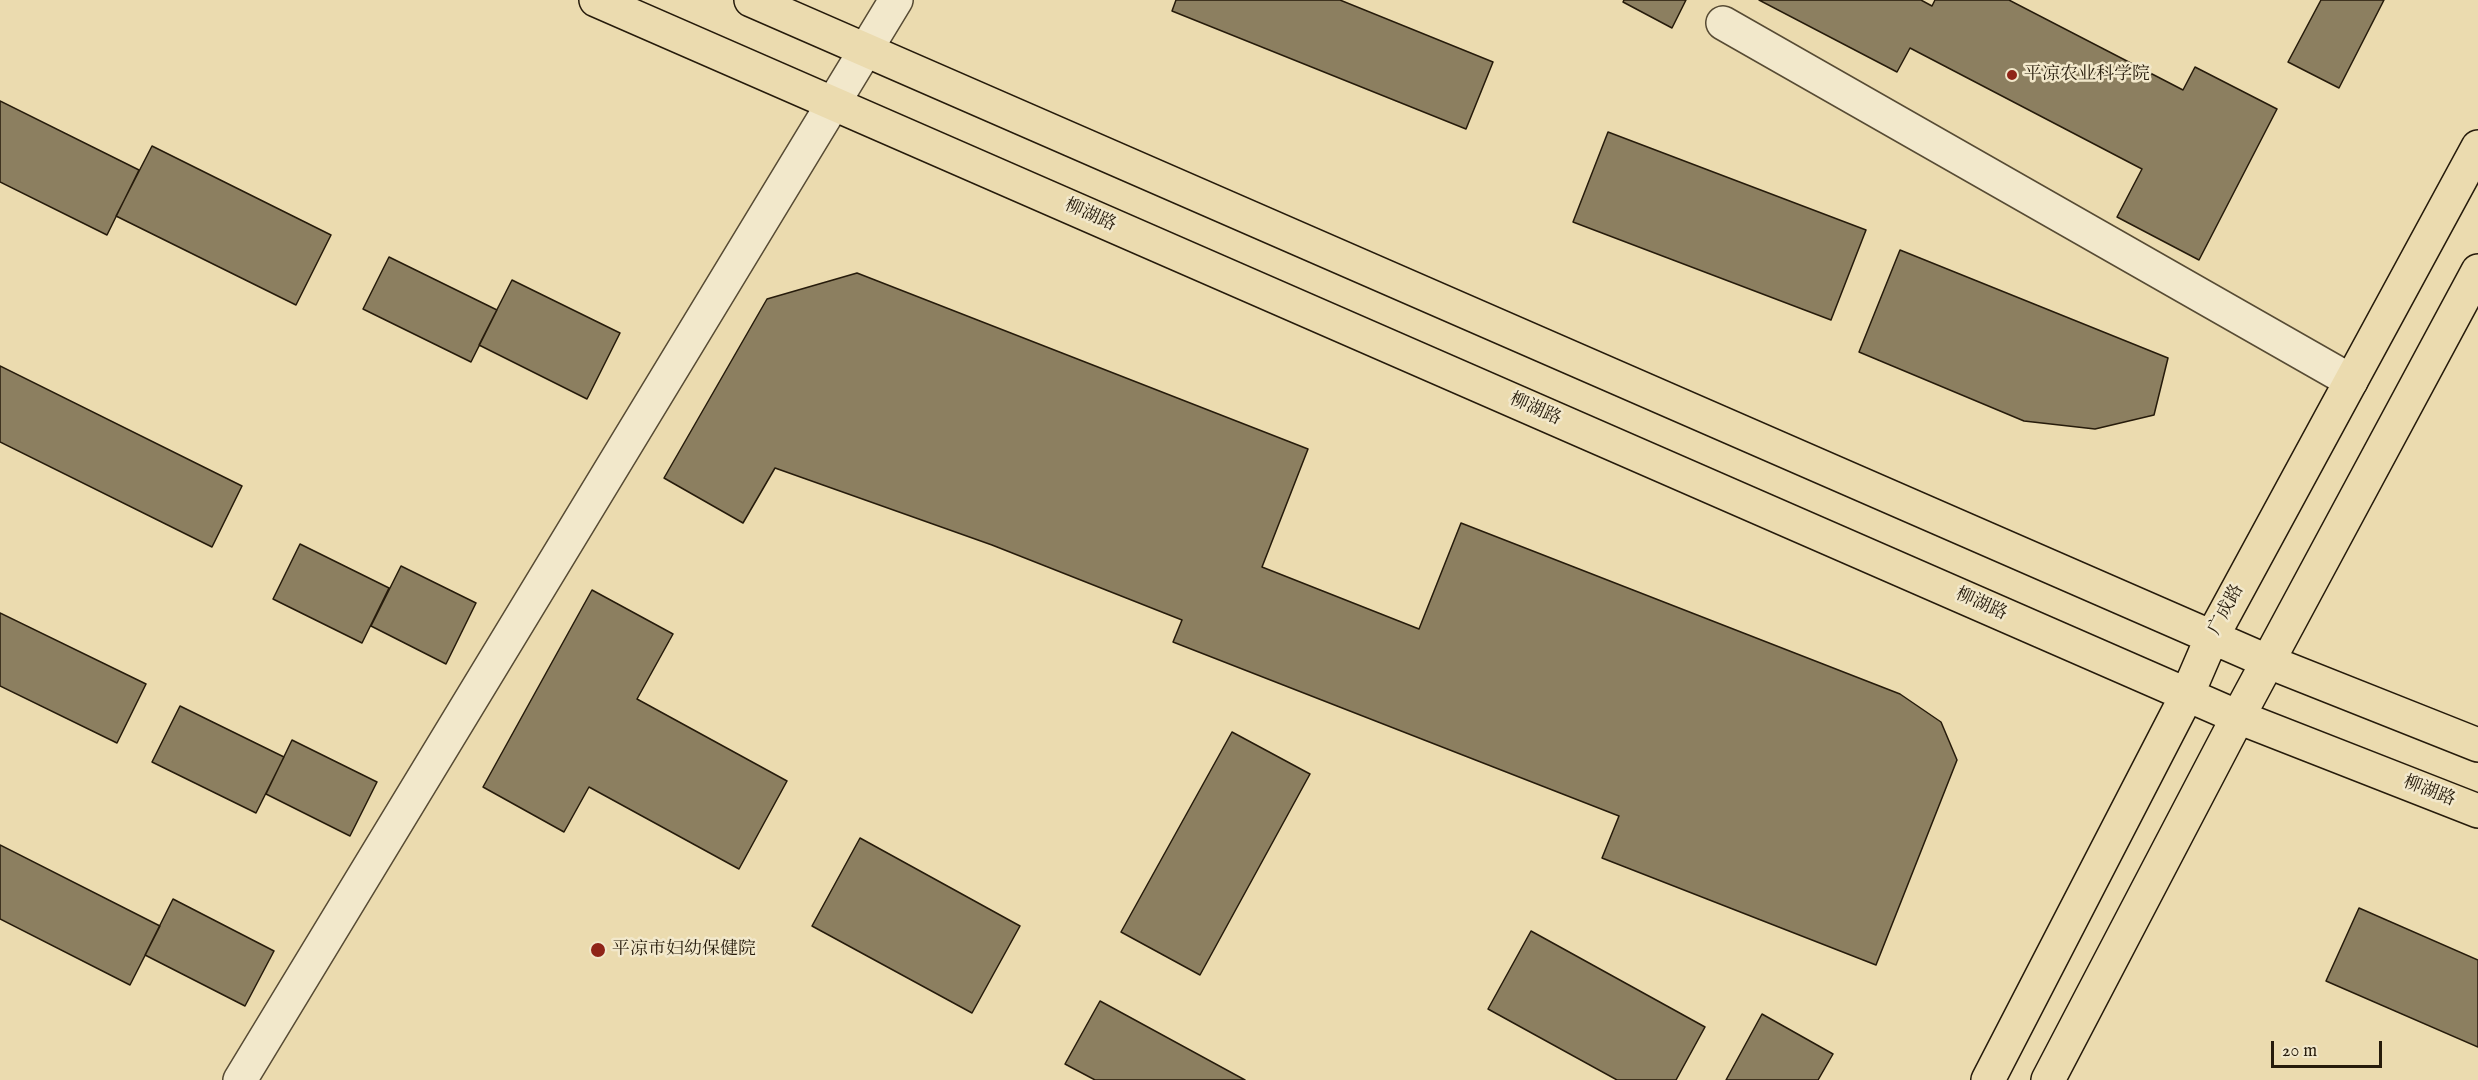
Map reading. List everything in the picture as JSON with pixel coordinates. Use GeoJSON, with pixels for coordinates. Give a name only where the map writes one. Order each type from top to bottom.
{"type":"FeatureCollection","features":[{"type":"Feature","properties":{"kind":"main road","name":"柳湖路"},"geometry":{"type":"LineString","coordinates":[[596,0],[2238,717],[2478,811]]}},
{"type":"Feature","properties":{"kind":"main road"},"geometry":{"type":"LineString","coordinates":[[751,0],[2269,662],[2478,745]]}},
{"type":"Feature","properties":{"kind":"main road","name":"广成路"},"geometry":{"type":"LineString","coordinates":[[1988,1080],[2187,695],[2212,637],[2478,147]]}},
{"type":"Feature","properties":{"kind":"main road"},"geometry":{"type":"LineString","coordinates":[[2048,1080],[2238,717],[2478,271]]}},
{"type":"Feature","properties":{"kind":"street"},"geometry":{"type":"LineString","coordinates":[[240,1080],[896,0]]}},
{"type":"Feature","properties":{"kind":"street"},"geometry":{"type":"LineString","coordinates":[[1723,23],[2351,381]]}},
{"type":"Feature","properties":{"kind":"building"},"geometry":{"type":"Polygon","coordinates":[[[1176,0],[1340,0],[1493,62],[1466,129],[1172,11],[1176,0]]]}},
{"type":"Feature","properties":{"kind":"building"},"geometry":{"type":"Polygon","coordinates":[[[1624,0],[1686,0],[1672,28],[1623,2],[1624,0]]]}},
{"type":"Feature","properties":{"kind":"building"},"geometry":{"type":"Polygon","coordinates":[[[1759,0],[1921,0],[1932,6],[1935,0],[2009,0],[2183,90],[2195,67],[2277,109],[2199,260],[2117,217],[2142,169],[1910,48],[1897,72],[1759,0]]]}},
{"type":"Feature","properties":{"kind":"building"},"geometry":{"type":"Polygon","coordinates":[[[2321,0],[2384,0],[2339,88],[2288,62],[2321,0]]]}},
{"type":"Feature","properties":{"kind":"building"},"geometry":{"type":"Polygon","coordinates":[[[0,101],[139,170],[107,235],[0,182],[0,101]]]}},
{"type":"Feature","properties":{"kind":"building"},"geometry":{"type":"Polygon","coordinates":[[[1608,132],[1866,230],[1831,320],[1573,222],[1608,132]]]}},
{"type":"Feature","properties":{"kind":"building"},"geometry":{"type":"Polygon","coordinates":[[[152,146],[331,235],[296,305],[116,216],[152,146]]]}},
{"type":"Feature","properties":{"kind":"building"},"geometry":{"type":"Polygon","coordinates":[[[1900,250],[2168,358],[2154,415],[2095,429],[2024,421],[1859,352],[1900,250]]]}},
{"type":"Feature","properties":{"kind":"building"},"geometry":{"type":"Polygon","coordinates":[[[389,257],[497,310],[471,362],[363,309],[389,257]]]}},
{"type":"Feature","properties":{"kind":"building"},"geometry":{"type":"Polygon","coordinates":[[[857,273],[1308,449],[1262,567],[1419,629],[1461,523],[1900,694],[1941,722],[1957,760],[1876,965],[1602,858],[1619,816],[1173,642],[1182,620],[992,545],[775,468],[743,523],[664,478],[767,299],[857,273]]]}},
{"type":"Feature","properties":{"kind":"building"},"geometry":{"type":"Polygon","coordinates":[[[512,280],[620,333],[587,399],[479,345],[512,280]]]}},
{"type":"Feature","properties":{"kind":"building"},"geometry":{"type":"Polygon","coordinates":[[[0,366],[242,486],[212,547],[0,442],[0,366]]]}},
{"type":"Feature","properties":{"kind":"building"},"geometry":{"type":"Polygon","coordinates":[[[300,544],[389,588],[362,643],[273,599],[300,544]]]}},
{"type":"Feature","properties":{"kind":"building"},"geometry":{"type":"Polygon","coordinates":[[[401,566],[476,603],[446,664],[371,626],[401,566]]]}},
{"type":"Feature","properties":{"kind":"building"},"geometry":{"type":"Polygon","coordinates":[[[592,590],[673,634],[637,699],[787,781],[739,869],[589,787],[564,832],[483,787],[592,590]]]}},
{"type":"Feature","properties":{"kind":"building"},"geometry":{"type":"Polygon","coordinates":[[[0,613],[146,684],[117,743],[0,686],[0,613]]]}},
{"type":"Feature","properties":{"kind":"building"},"geometry":{"type":"Polygon","coordinates":[[[180,706],[284,757],[256,813],[152,762],[180,706]]]}},
{"type":"Feature","properties":{"kind":"building"},"geometry":{"type":"Polygon","coordinates":[[[1232,732],[1310,774],[1200,975],[1121,932],[1232,732]]]}},
{"type":"Feature","properties":{"kind":"building"},"geometry":{"type":"Polygon","coordinates":[[[292,740],[377,782],[350,836],[266,794],[292,740]]]}},
{"type":"Feature","properties":{"kind":"building"},"geometry":{"type":"Polygon","coordinates":[[[860,838],[1020,926],[972,1013],[812,926],[860,838]]]}},
{"type":"Feature","properties":{"kind":"building"},"geometry":{"type":"Polygon","coordinates":[[[0,845],[160,926],[130,985],[0,919],[0,845]]]}},
{"type":"Feature","properties":{"kind":"building"},"geometry":{"type":"Polygon","coordinates":[[[173,899],[274,951],[245,1006],[145,955],[173,899]]]}},
{"type":"Feature","properties":{"kind":"building"},"geometry":{"type":"Polygon","coordinates":[[[2359,908],[2478,960],[2478,1047],[2326,981],[2359,908]]]}},
{"type":"Feature","properties":{"kind":"building"},"geometry":{"type":"Polygon","coordinates":[[[1531,931],[1705,1027],[1676,1080],[1617,1080],[1488,1009],[1531,931]]]}},
{"type":"Feature","properties":{"kind":"building"},"geometry":{"type":"Polygon","coordinates":[[[1100,1001],[1245,1080],[1095,1080],[1065,1064],[1100,1001]]]}},
{"type":"Feature","properties":{"kind":"building"},"geometry":{"type":"Polygon","coordinates":[[[1762,1014],[1833,1054],[1818,1080],[1726,1080],[1762,1014]]]}},
{"type":"Feature","properties":{"kind":"place","name":"平凉农业科学院"},"geometry":{"type":"Point","coordinates":[2012,75]}},
{"type":"Feature","properties":{"kind":"place","name":"平凉市妇幼保健院"},"geometry":{"type":"Point","coordinates":[598,950]}}]}
